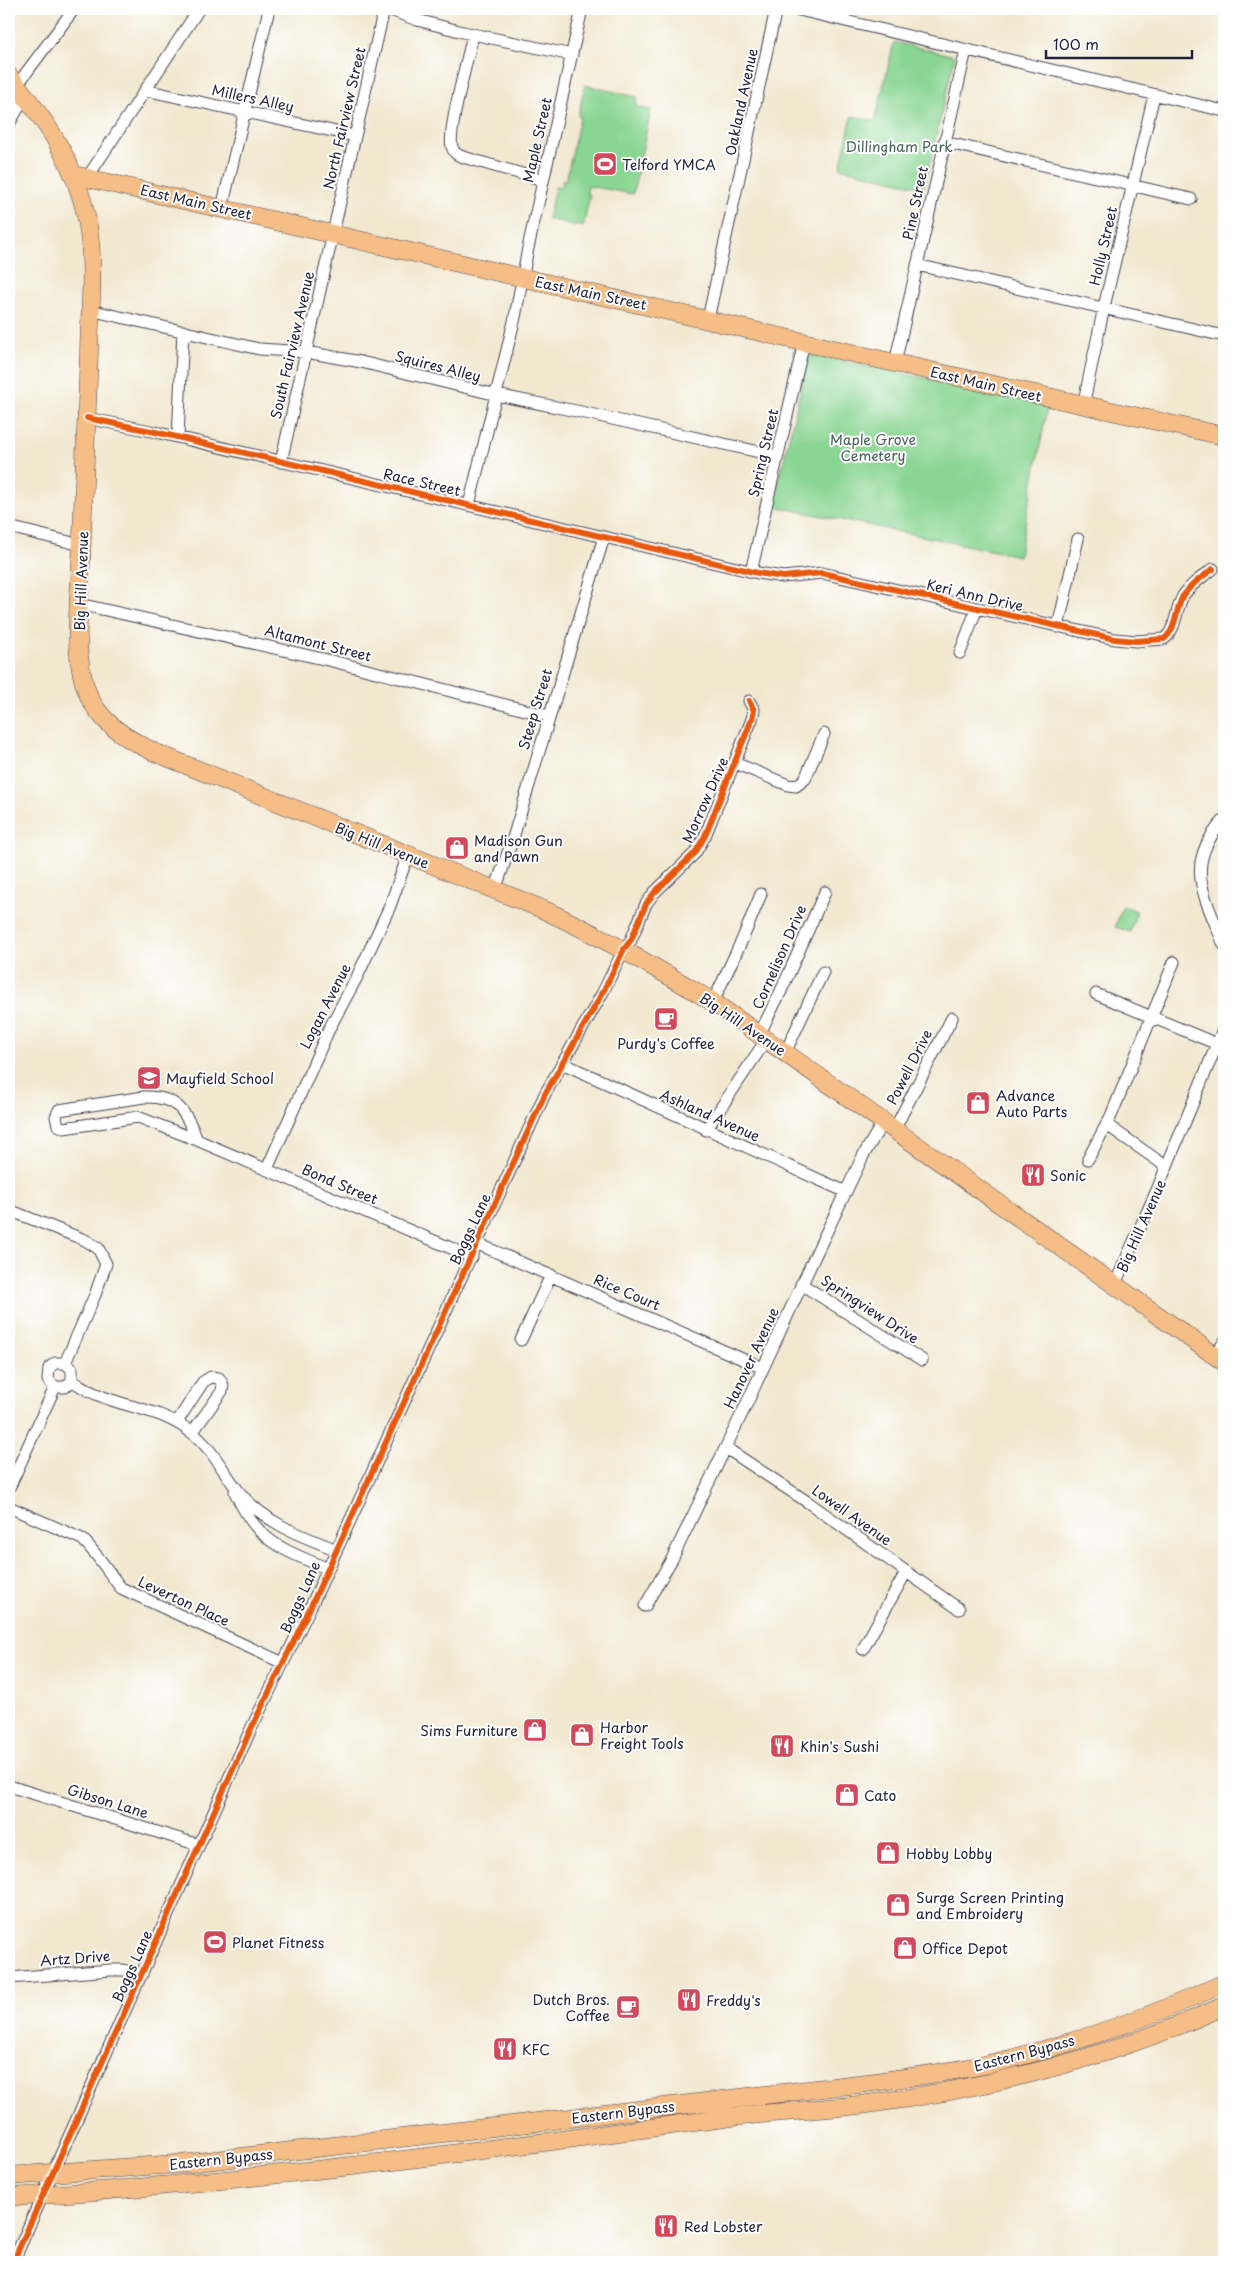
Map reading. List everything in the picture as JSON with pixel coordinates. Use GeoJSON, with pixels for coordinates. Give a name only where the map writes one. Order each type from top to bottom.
{"type":"FeatureCollection","features":[{"type":"Feature","properties":{"kind":"main road"},"geometry":{"type":"LineString","coordinates":[[17,86],[54,135],[81,176]]}},
{"type":"Feature","properties":{"kind":"main road","name":"East Main Street"},"geometry":{"type":"LineString","coordinates":[[81,176],[1083,406],[1224,436]]}},
{"type":"Feature","properties":{"kind":"main road","name":"Big Hill Avenue"},"geometry":{"type":"LineString","coordinates":[[81,176],[90,245],[90,310],[79,604],[79,663],[88,694],[95,707],[112,727],[128,740],[154,752],[549,912],[624,949],[713,1002],[1115,1284],[1221,1353]]}},
{"type":"Feature","properties":{"kind":"main road","name":"Eastern Bypass"},"geometry":{"type":"LineString","coordinates":[[9,2176],[181,2164],[935,2073],[998,2062],[1130,2023],[1182,2003],[1224,1983]]}},
{"type":"Feature","properties":{"kind":"main road","name":"Eastern Bypass"},"geometry":{"type":"LineString","coordinates":[[9,2197],[156,2187],[301,2171],[563,2141],[728,2118],[939,2094],[1014,2079],[1138,2042],[1224,2006]]}},
{"type":"Feature","properties":{"kind":"main road"},"geometry":{"type":"LineString","coordinates":[[728,2118],[763,2104],[813,2100],[823,2094],[826,2087]]}},
{"type":"Feature","properties":{"kind":"street"},"geometry":{"type":"LineString","coordinates":[[9,124],[17,86],[74,9]]}},
{"type":"Feature","properties":{"kind":"street"},"geometry":{"type":"LineString","coordinates":[[81,176],[145,90],[199,9]]}},
{"type":"Feature","properties":{"kind":"street"},"geometry":{"type":"LineString","coordinates":[[222,208],[269,9]]}},
{"type":"Feature","properties":{"kind":"street"},"geometry":{"type":"LineString","coordinates":[[386,9],[416,20],[572,55]]}},
{"type":"Feature","properties":{"kind":"street","name":"North Fairview Street"},"geometry":{"type":"LineString","coordinates":[[333,234],[386,9]]}},
{"type":"Feature","properties":{"kind":"street","name":"Maple Street"},"geometry":{"type":"LineString","coordinates":[[469,505],[497,396],[582,9]]}},
{"type":"Feature","properties":{"kind":"street","name":"Oakland Avenue"},"geometry":{"type":"LineString","coordinates":[[708,319],[776,9]]}},
{"type":"Feature","properties":{"kind":"street"},"geometry":{"type":"LineString","coordinates":[[795,9],[1224,111]]}},
{"type":"Feature","properties":{"kind":"street"},"geometry":{"type":"LineString","coordinates":[[473,34],[456,107],[451,142],[452,148],[456,154],[463,157],[543,180]]}},
{"type":"Feature","properties":{"kind":"street","name":"Pine Street"},"geometry":{"type":"LineString","coordinates":[[895,363],[966,50]]}},
{"type":"Feature","properties":{"kind":"street","name":"Millers Alley"},"geometry":{"type":"LineString","coordinates":[[145,90],[355,136]]}},
{"type":"Feature","properties":{"kind":"street","name":"Holly Street"},"geometry":{"type":"LineString","coordinates":[[1083,406],[1104,307],[1154,95]]}},
{"type":"Feature","properties":{"kind":"street"},"geometry":{"type":"LineString","coordinates":[[944,142],[1191,199]]}},
{"type":"Feature","properties":{"kind":"street","name":"South Fairview Avenue"},"geometry":{"type":"LineString","coordinates":[[281,462],[333,234]]}},
{"type":"Feature","properties":{"kind":"street"},"geometry":{"type":"LineString","coordinates":[[917,264],[1224,336]]}},
{"type":"Feature","properties":{"kind":"street","name":"Squires Alley"},"geometry":{"type":"LineString","coordinates":[[90,310],[259,349],[306,352],[361,362],[497,396],[581,412],[778,456]]}},
{"type":"Feature","properties":{"kind":"street"},"geometry":{"type":"LineString","coordinates":[[178,437],[183,331]]}},
{"type":"Feature","properties":{"kind":"street","name":"Spring Street"},"geometry":{"type":"LineString","coordinates":[[752,572],[804,342]]}},
{"type":"Feature","properties":{"kind":"street","name":"Race Street"},"geometry":{"type":"LineString","coordinates":[[87,418],[178,437],[752,572]]}},
{"type":"Feature","properties":{"kind":"street"},"geometry":{"type":"LineString","coordinates":[[9,527],[81,545]]}},
{"type":"Feature","properties":{"kind":"street","name":"Steep Street"},"geometry":{"type":"LineString","coordinates":[[495,890],[513,838],[548,716],[604,537]]}},
{"type":"Feature","properties":{"kind":"street"},"geometry":{"type":"LineString","coordinates":[[1058,627],[1078,539]]}},
{"type":"Feature","properties":{"kind":"street","name":"Keri Ann Drive"},"geometry":{"type":"LineString","coordinates":[[752,572],[783,577],[822,574],[1115,640],[1156,641],[1169,635],[1188,590],[1213,569]]}},
{"type":"Feature","properties":{"kind":"street","name":"Altamont Street"},"geometry":{"type":"LineString","coordinates":[[79,604],[332,661],[548,716]]}},
{"type":"Feature","properties":{"kind":"street"},"geometry":{"type":"LineString","coordinates":[[960,653],[977,608]]}},
{"type":"Feature","properties":{"kind":"street","name":"Morrow Drive"},"geometry":{"type":"LineString","coordinates":[[624,949],[631,940],[650,898],[699,848],[735,763],[754,710],[749,700]]}},
{"type":"Feature","properties":{"kind":"street"},"geometry":{"type":"LineString","coordinates":[[735,763],[788,785],[796,786],[805,779],[824,734]]}},
{"type":"Feature","properties":{"kind":"street"},"geometry":{"type":"LineString","coordinates":[[1224,820],[1210,837],[1205,847],[1200,869],[1202,887],[1220,918],[1224,945]]}},
{"type":"Feature","properties":{"kind":"street","name":"Logan Avenue"},"geometry":{"type":"LineString","coordinates":[[267,1169],[322,1044],[357,977],[390,906],[408,855]]}},
{"type":"Feature","properties":{"kind":"street","name":"Cornelison Drive"},"geometry":{"type":"LineString","coordinates":[[706,1130],[763,1037],[781,991],[825,892]]}},
{"type":"Feature","properties":{"kind":"street"},"geometry":{"type":"LineString","coordinates":[[713,1002],[744,938],[761,894]]}},
{"type":"Feature","properties":{"kind":"street","name":"Boggs Lane"},"geometry":{"type":"LineString","coordinates":[[12,2262],[326,1568],[478,1244],[540,1104],[602,994],[624,949]]}},
{"type":"Feature","properties":{"kind":"street"},"geometry":{"type":"LineString","coordinates":[[1088,1158],[1106,1125],[1174,962]]}},
{"type":"Feature","properties":{"kind":"street"},"geometry":{"type":"LineString","coordinates":[[785,1053],[823,972]]}},
{"type":"Feature","properties":{"kind":"street"},"geometry":{"type":"LineString","coordinates":[[1096,994],[1217,1044]]}},
{"type":"Feature","properties":{"kind":"street","name":"Powell Drive"},"geometry":{"type":"LineString","coordinates":[[888,1126],[952,1018]]}},
{"type":"Feature","properties":{"kind":"street","name":"Big Hill Avenue"},"geometry":{"type":"LineString","coordinates":[[1115,1284],[1167,1167],[1224,1027]]}},
{"type":"Feature","properties":{"kind":"street","name":"Ashland Avenue"},"geometry":{"type":"LineString","coordinates":[[562,1063],[846,1192]]}},
{"type":"Feature","properties":{"kind":"street","name":"Bond Street"},"geometry":{"type":"LineString","coordinates":[[197,1140],[189,1119],[182,1110],[160,1097],[144,1097],[59,1110],[56,1117],[58,1126],[64,1128],[138,1117],[267,1169],[472,1256]]}},
{"type":"Feature","properties":{"kind":"street","name":"Big Hill Avenue"},"geometry":{"type":"LineString","coordinates":[[1106,1125],[1167,1167]]}},
{"type":"Feature","properties":{"kind":"street","name":"Hanover Avenue"},"geometry":{"type":"LineString","coordinates":[[645,1606],[661,1580],[726,1448],[801,1284],[846,1192],[888,1126]]}},
{"type":"Feature","properties":{"kind":"street"},"geometry":{"type":"LineString","coordinates":[[9,1210],[85,1240],[98,1248],[106,1264],[66,1363]]}},
{"type":"Feature","properties":{"kind":"street","name":"Rice Court"},"geometry":{"type":"LineString","coordinates":[[478,1244],[763,1368]]}},
{"type":"Feature","properties":{"kind":"street"},"geometry":{"type":"LineString","coordinates":[[521,1340],[551,1275]]}},
{"type":"Feature","properties":{"kind":"street","name":"Springview Drive"},"geometry":{"type":"LineString","coordinates":[[801,1284],[922,1360]]}},
{"type":"Feature","properties":{"kind":"street"},"geometry":{"type":"LineString","coordinates":[[55,1387],[48,1380],[49,1368],[55,1363],[66,1363],[72,1369],[72,1381]]}},
{"type":"Feature","properties":{"kind":"street"},"geometry":{"type":"LineString","coordinates":[[177,1422],[203,1382],[211,1377],[219,1378],[223,1385],[222,1391],[192,1433]]}},
{"type":"Feature","properties":{"kind":"street"},"geometry":{"type":"LineString","coordinates":[[55,1387],[65,1386],[72,1381]]}},
{"type":"Feature","properties":{"kind":"street"},"geometry":{"type":"LineString","coordinates":[[72,1381],[96,1395],[158,1413],[177,1422],[192,1433],[208,1449],[247,1501],[265,1516],[293,1532],[335,1549]]}},
{"type":"Feature","properties":{"kind":"street"},"geometry":{"type":"LineString","coordinates":[[9,1488],[55,1387]]}},
{"type":"Feature","properties":{"kind":"street","name":"Lowell Avenue"},"geometry":{"type":"LineString","coordinates":[[726,1448],[959,1608]]}},
{"type":"Feature","properties":{"kind":"street"},"geometry":{"type":"LineString","coordinates":[[231,1481],[248,1519],[262,1535],[285,1550],[326,1568]]}},
{"type":"Feature","properties":{"kind":"street","name":"Leverton Place"},"geometry":{"type":"LineString","coordinates":[[9,1507],[82,1539],[91,1547],[121,1588],[283,1663]]}},
{"type":"Feature","properties":{"kind":"street"},"geometry":{"type":"LineString","coordinates":[[863,1649],[906,1572]]}},
{"type":"Feature","properties":{"kind":"street","name":"Gibson Lane"},"geometry":{"type":"LineString","coordinates":[[9,1786],[200,1845]]}},
{"type":"Feature","properties":{"kind":"street","name":"Artz Drive"},"geometry":{"type":"LineString","coordinates":[[9,1978],[111,1970],[123,1970],[142,1975]]}},
{"type":"Feature","properties":{"kind":"green space","name":"Dillingham Park"},"geometry":{"type":"Polygon","coordinates":[[[894,42],[955,56],[924,188],[840,168],[852,116],[875,121],[894,42]]]}},
{"type":"Feature","properties":{"kind":"green space","name":"Telford YMCA"},"geometry":{"type":"Polygon","coordinates":[[[585,85],[637,97],[636,107],[651,110],[633,194],[588,186],[587,194],[590,195],[583,227],[548,219],[555,187],[561,188],[563,179],[566,180],[585,85]]]}},
{"type":"Feature","properties":{"kind":"green space","name":"Maple Grove Cemetery"},"geometry":{"type":"Polygon","coordinates":[[[809,354],[1048,404],[1019,556],[773,506],[809,354]]]}},
{"type":"Feature","properties":{"kind":"green space"},"geometry":{"type":"Polygon","coordinates":[[[1123,906],[1137,911],[1130,932],[1115,927],[1123,906]]]}},
{"type":"Feature","properties":{"kind":"cycle path"},"geometry":{"type":"LineString","coordinates":[[87,418],[151,431],[758,573],[783,577],[822,573],[1115,639],[1136,641],[1164,639],[1174,625],[1183,596],[1213,569]]}},
{"type":"Feature","properties":{"kind":"cycle path"},"geometry":{"type":"LineString","coordinates":[[13,2262],[250,1731],[311,1606],[545,1094],[602,994],[624,949],[631,940],[646,904],[654,893],[695,853],[705,836],[752,719],[754,710],[749,701]]}},
{"type":"Feature","properties":{"kind":"place","name":"Telford YMCA"},"geometry":{"type":"Point","coordinates":[605,164]}},
{"type":"Feature","properties":{"kind":"place","name":"Madison Gun and Pawn"},"geometry":{"type":"Point","coordinates":[457,848]}},
{"type":"Feature","properties":{"kind":"place","name":"Purdy's Coffee"},"geometry":{"type":"Point","coordinates":[666,1019]}},
{"type":"Feature","properties":{"kind":"place","name":"Mayfield School"},"geometry":{"type":"Point","coordinates":[149,1078]}},
{"type":"Feature","properties":{"kind":"place","name":"Advance Auto Parts"},"geometry":{"type":"Point","coordinates":[978,1103]}},
{"type":"Feature","properties":{"kind":"place","name":"Sonic"},"geometry":{"type":"Point","coordinates":[1033,1175]}},
{"type":"Feature","properties":{"kind":"place","name":"Sims Furniture"},"geometry":{"type":"Point","coordinates":[535,1730]}},
{"type":"Feature","properties":{"kind":"place","name":"Harbor Freight Tools"},"geometry":{"type":"Point","coordinates":[582,1735]}},
{"type":"Feature","properties":{"kind":"place","name":"Khin's Sushi"},"geometry":{"type":"Point","coordinates":[782,1746]}},
{"type":"Feature","properties":{"kind":"place","name":"Cato"},"geometry":{"type":"Point","coordinates":[847,1795]}},
{"type":"Feature","properties":{"kind":"place","name":"Hobby Lobby"},"geometry":{"type":"Point","coordinates":[888,1853]}},
{"type":"Feature","properties":{"kind":"place","name":"Surge Screen Printing and Embroidery"},"geometry":{"type":"Point","coordinates":[898,1905]}},
{"type":"Feature","properties":{"kind":"place","name":"Planet Fitness"},"geometry":{"type":"Point","coordinates":[215,1942]}},
{"type":"Feature","properties":{"kind":"place","name":"Office Depot"},"geometry":{"type":"Point","coordinates":[905,1948]}},
{"type":"Feature","properties":{"kind":"place","name":"Freddy's"},"geometry":{"type":"Point","coordinates":[689,2000]}},
{"type":"Feature","properties":{"kind":"place","name":"Dutch Bros. Coffee"},"geometry":{"type":"Point","coordinates":[628,2007]}},
{"type":"Feature","properties":{"kind":"place","name":"KFC"},"geometry":{"type":"Point","coordinates":[505,2049]}},
{"type":"Feature","properties":{"kind":"place","name":"Red Lobster"},"geometry":{"type":"Point","coordinates":[666,2226]}}]}
